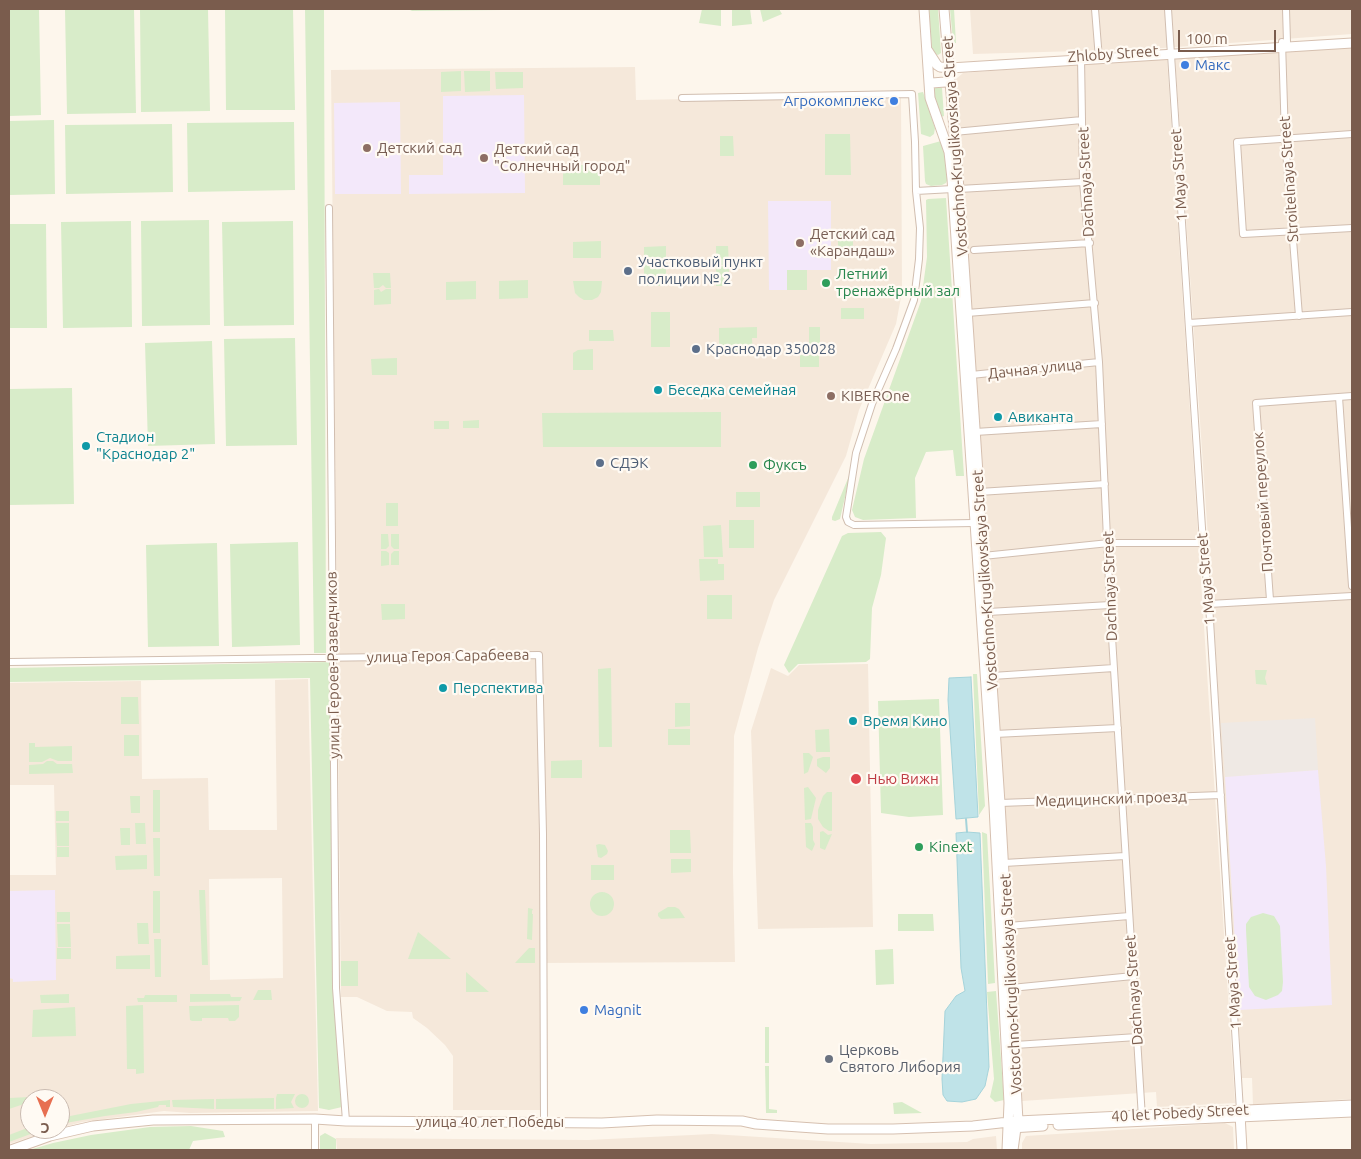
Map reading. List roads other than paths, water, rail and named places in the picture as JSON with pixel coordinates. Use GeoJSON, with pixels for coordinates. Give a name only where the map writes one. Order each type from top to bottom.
{"type":"FeatureCollection","features":[{"type":"Feature","properties":{"kind":"main road","name":"Vostochno-Kruglikovskaya Street"},"geometry":{"type":"LineString","coordinates":[[924,9],[930,98],[949,152],[955,192],[967,313],[1015,1045],[1012,1124],[1007,1150]]}},
{"type":"Feature","properties":{"kind":"main road","name":"Vostochno-Kruglikovskaya Street"},"geometry":{"type":"LineString","coordinates":[[944,9],[954,132],[955,192],[974,523],[994,806],[1013,1150]]}},
{"type":"Feature","properties":{"kind":"main road","name":"Zhloby Street"},"geometry":{"type":"LineString","coordinates":[[949,53],[956,62],[964,63],[1171,53],[1352,38]]}},
{"type":"Feature","properties":{"kind":"main road","name":"Zhloby Street"},"geometry":{"type":"LineString","coordinates":[[1284,44],[1352,43]]}},
{"type":"Feature","properties":{"kind":"main road"},"geometry":{"type":"LineString","coordinates":[[926,49],[940,67],[950,68]]}},
{"type":"Feature","properties":{"kind":"main road","name":"Zhloby Street"},"geometry":{"type":"LineString","coordinates":[[950,68],[1081,58]]}},
{"type":"Feature","properties":{"kind":"main road"},"geometry":{"type":"LineString","coordinates":[[929,81],[932,83],[945,82],[950,78]]}},
{"type":"Feature","properties":{"kind":"main road","name":"40 let Pobedy Street"},"geometry":{"type":"LineString","coordinates":[[1240,1114],[1352,1105]]}},
{"type":"Feature","properties":{"kind":"main road","name":"40 let Pobedy Street"},"geometry":{"type":"LineString","coordinates":[[1240,1114],[1352,1112]]}},
{"type":"Feature","properties":{"kind":"main road"},"geometry":{"type":"LineString","coordinates":[[1142,1119],[1240,1114]]}},
{"type":"Feature","properties":{"kind":"main road","name":"1 Maya Street"},"geometry":{"type":"LineString","coordinates":[[1240,1114],[1242,1150]]}},
{"type":"Feature","properties":{"kind":"main road","name":"улица 40 лет Победы"},"geometry":{"type":"LineString","coordinates":[[11,1150],[50,1136],[92,1126],[123,1122],[187,1119],[544,1123],[602,1123],[657,1120],[727,1121],[852,1130],[1012,1124],[1116,1123],[1142,1119]]}},
{"type":"Feature","properties":{"kind":"main road","name":"40 let Pobedy Street"},"geometry":{"type":"LineString","coordinates":[[1012,1124],[1142,1119]]}},
{"type":"Feature","properties":{"kind":"street"},"geometry":{"type":"LineString","coordinates":[[1095,9],[1099,57]]}},
{"type":"Feature","properties":{"kind":"street","name":"1 Maya Street"},"geometry":{"type":"LineString","coordinates":[[1168,9],[1203,543],[1209,604],[1240,1114]]}},
{"type":"Feature","properties":{"kind":"street","name":"Stroitelnaya Street"},"geometry":{"type":"LineString","coordinates":[[1286,9],[1284,44],[1285,138],[1298,316]]}},
{"type":"Feature","properties":{"kind":"street","name":"Dachnaya Street"},"geometry":{"type":"LineString","coordinates":[[1081,58],[1083,182],[1100,362],[1109,544],[1110,605],[1142,1119]]}},
{"type":"Feature","properties":{"kind":"street"},"geometry":{"type":"LineString","coordinates":[[682,98],[912,94],[916,142],[916,191],[920,228],[914,300],[856,453],[846,517],[848,522],[854,526],[974,523]]}},
{"type":"Feature","properties":{"kind":"street"},"geometry":{"type":"LineString","coordinates":[[954,132],[1082,120]]}},
{"type":"Feature","properties":{"kind":"street"},"geometry":{"type":"LineString","coordinates":[[1352,134],[1237,142],[1243,234],[1352,228]]}},
{"type":"Feature","properties":{"kind":"street"},"geometry":{"type":"LineString","coordinates":[[916,191],[955,192],[1083,182]]}},
{"type":"Feature","properties":{"kind":"street","name":"улица Героев-Разведчиков"},"geometry":{"type":"LineString","coordinates":[[329,208],[336,988],[346,1122]]}},
{"type":"Feature","properties":{"kind":"street"},"geometry":{"type":"LineString","coordinates":[[974,250],[1090,243]]}},
{"type":"Feature","properties":{"kind":"street"},"geometry":{"type":"LineString","coordinates":[[967,313],[1095,303]]}},
{"type":"Feature","properties":{"kind":"street"},"geometry":{"type":"LineString","coordinates":[[1189,323],[1352,312]]}},
{"type":"Feature","properties":{"kind":"street","name":"Дачная улица"},"geometry":{"type":"LineString","coordinates":[[971,375],[1100,362]]}},
{"type":"Feature","properties":{"kind":"street"},"geometry":{"type":"LineString","coordinates":[[1352,396],[1339,397],[1352,586]]}},
{"type":"Feature","properties":{"kind":"street","name":"Почтовый переулок"},"geometry":{"type":"LineString","coordinates":[[1270,600],[1256,403],[1339,397]]}},
{"type":"Feature","properties":{"kind":"street"},"geometry":{"type":"LineString","coordinates":[[975,432],[1102,424]]}},
{"type":"Feature","properties":{"kind":"street"},"geometry":{"type":"LineString","coordinates":[[979,492],[1105,484]]}},
{"type":"Feature","properties":{"kind":"street"},"geometry":{"type":"LineString","coordinates":[[983,556],[1109,544],[1203,543]]}},
{"type":"Feature","properties":{"kind":"street"},"geometry":{"type":"LineString","coordinates":[[1209,604],[1352,596]]}},
{"type":"Feature","properties":{"kind":"street"},"geometry":{"type":"LineString","coordinates":[[988,612],[1110,605]]}},
{"type":"Feature","properties":{"kind":"street","name":"улица Героя Сарабеева"},"geometry":{"type":"LineString","coordinates":[[9,662],[539,655],[543,834],[544,1123]]}},
{"type":"Feature","properties":{"kind":"street"},"geometry":{"type":"LineString","coordinates":[[992,676],[1114,668]]}},
{"type":"Feature","properties":{"kind":"street"},"geometry":{"type":"LineString","coordinates":[[995,734],[1118,728]]}},
{"type":"Feature","properties":{"kind":"street","name":"Медицинский проезд"},"geometry":{"type":"LineString","coordinates":[[1000,803],[1221,795]]}},
{"type":"Feature","properties":{"kind":"street"},"geometry":{"type":"LineString","coordinates":[[1004,863],[1126,856]]}},
{"type":"Feature","properties":{"kind":"street"},"geometry":{"type":"LineString","coordinates":[[1008,926],[1129,916]]}},
{"type":"Feature","properties":{"kind":"street"},"geometry":{"type":"LineString","coordinates":[[1011,988],[1133,976]]}},
{"type":"Feature","properties":{"kind":"street"},"geometry":{"type":"LineString","coordinates":[[1015,1045],[1137,1037]]}},
{"type":"Feature","properties":{"kind":"street"},"geometry":{"type":"LineString","coordinates":[[315,1119],[315,1150]]}},
{"type":"Feature","properties":{"kind":"water"},"geometry":{"type":"Polygon","coordinates":[[[971,677],[978,817],[956,819],[948,700],[949,678],[971,677]]]}},
{"type":"Feature","properties":{"kind":"water"},"geometry":{"type":"Polygon","coordinates":[[[956,833],[980,833],[989,1067],[985,1086],[976,1099],[962,1102],[947,1101],[943,1095],[942,1079],[945,1011],[956,996],[965,991],[961,968],[956,833]]]}},
{"type":"Feature","properties":{"kind":"waterway"},"geometry":{"type":"LineString","coordinates":[[966,819],[967,832]]}},
{"type":"Feature","properties":{"kind":"place","name":"Макс"},"geometry":{"type":"Point","coordinates":[1185,65]}},
{"type":"Feature","properties":{"kind":"place","name":"Агрокомплекс"},"geometry":{"type":"Point","coordinates":[894,101]}},
{"type":"Feature","properties":{"kind":"place","name":"Детский сад"},"geometry":{"type":"Point","coordinates":[367,148]}},
{"type":"Feature","properties":{"kind":"place","name":"Детский сад \"Солнечный город\""},"geometry":{"type":"Point","coordinates":[484,158]}},
{"type":"Feature","properties":{"kind":"place","name":"Детский сад «Карандаш»"},"geometry":{"type":"Point","coordinates":[800,243]}},
{"type":"Feature","properties":{"kind":"place","name":"Участковый пункт полиции № 2"},"geometry":{"type":"Point","coordinates":[628,271]}},
{"type":"Feature","properties":{"kind":"place","name":"Летний тренажёрный зал"},"geometry":{"type":"Point","coordinates":[826,283]}},
{"type":"Feature","properties":{"kind":"place","name":"Краснодар 350028"},"geometry":{"type":"Point","coordinates":[696,349]}},
{"type":"Feature","properties":{"kind":"place","name":"Беседка семейная"},"geometry":{"type":"Point","coordinates":[658,390]}},
{"type":"Feature","properties":{"kind":"place","name":"KIBEROne"},"geometry":{"type":"Point","coordinates":[831,396]}},
{"type":"Feature","properties":{"kind":"place","name":"Авиканта"},"geometry":{"type":"Point","coordinates":[998,417]}},
{"type":"Feature","properties":{"kind":"place","name":"Стадион \"Краснодар 2\""},"geometry":{"type":"Point","coordinates":[86,446]}},
{"type":"Feature","properties":{"kind":"place","name":"СДЭК"},"geometry":{"type":"Point","coordinates":[600,463]}},
{"type":"Feature","properties":{"kind":"place","name":"Фуксъ"},"geometry":{"type":"Point","coordinates":[753,465]}},
{"type":"Feature","properties":{"kind":"place","name":"Перспектива"},"geometry":{"type":"Point","coordinates":[443,688]}},
{"type":"Feature","properties":{"kind":"place","name":"Время Кино"},"geometry":{"type":"Point","coordinates":[853,721]}},
{"type":"Feature","properties":{"kind":"place","name":"Нью Вижн"},"geometry":{"type":"Point","coordinates":[856,779]}},
{"type":"Feature","properties":{"kind":"place","name":"Kinext"},"geometry":{"type":"Point","coordinates":[919,847]}},
{"type":"Feature","properties":{"kind":"place","name":"Magnit"},"geometry":{"type":"Point","coordinates":[584,1010]}},
{"type":"Feature","properties":{"kind":"place","name":"Церковь Святого Либория"},"geometry":{"type":"Point","coordinates":[829,1059]}}]}
